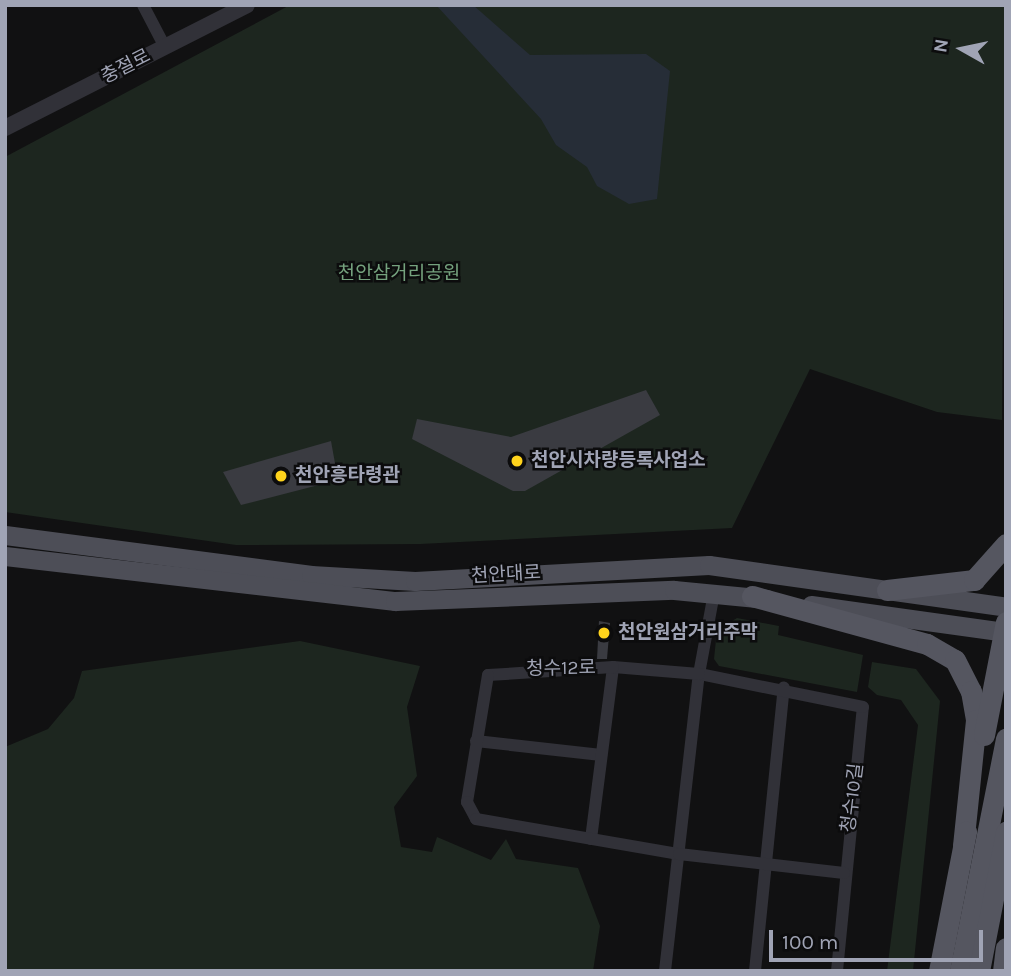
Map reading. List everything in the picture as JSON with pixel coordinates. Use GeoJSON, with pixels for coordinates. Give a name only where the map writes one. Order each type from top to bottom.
{"type":"FeatureCollection","features":[{"type":"Feature","properties":{"kind":"highway"},"geometry":{"type":"LineString","coordinates":[[887,590],[974,580],[1006,544]]}},
{"type":"Feature","properties":{"kind":"highway"},"geometry":{"type":"LineString","coordinates":[[752,596],[928,643],[955,660],[971,691],[976,720],[963,845]]}},
{"type":"Feature","properties":{"kind":"highway"},"geometry":{"type":"LineString","coordinates":[[939,971],[1005,629]]}},
{"type":"Feature","properties":{"kind":"highway"},"geometry":{"type":"LineString","coordinates":[[986,726],[1006,709]]}},
{"type":"Feature","properties":{"kind":"highway"},"geometry":{"type":"LineString","coordinates":[[960,971],[1005,740]]}},
{"type":"Feature","properties":{"kind":"highway"},"geometry":{"type":"LineString","coordinates":[[979,971],[1006,832]]}},
{"type":"Feature","properties":{"kind":"highway"},"geometry":{"type":"LineString","coordinates":[[1003,971],[1006,948]]}},
{"type":"Feature","properties":{"kind":"main road","name":"천안대로"},"geometry":{"type":"LineString","coordinates":[[5,535],[311,575],[415,581],[709,565],[1006,607]]}},
{"type":"Feature","properties":{"kind":"main road","name":"천안대로"},"geometry":{"type":"LineString","coordinates":[[5,555],[395,601],[674,590],[752,596],[1005,629]]}},
{"type":"Feature","properties":{"kind":"street"},"geometry":{"type":"LineString","coordinates":[[144,5],[164,47]]}},
{"type":"Feature","properties":{"kind":"street","name":"충절로"},"geometry":{"type":"LineString","coordinates":[[5,128],[247,5]]}},
{"type":"Feature","properties":{"kind":"street"},"geometry":{"type":"LineString","coordinates":[[665,971],[699,674],[714,593]]}},
{"type":"Feature","properties":{"kind":"street","name":"청수10길"},"geometry":{"type":"LineString","coordinates":[[613,667],[699,674],[784,687],[863,707],[844,873],[837,971]]}},
{"type":"Feature","properties":{"kind":"street","name":"청수12로"},"geometry":{"type":"LineString","coordinates":[[591,839],[613,667],[488,675],[467,802],[476,819],[591,839],[679,854],[844,873]]}},
{"type":"Feature","properties":{"kind":"street"},"geometry":{"type":"LineString","coordinates":[[755,971],[763,863],[784,687]]}},
{"type":"Feature","properties":{"kind":"street"},"geometry":{"type":"LineString","coordinates":[[476,741],[601,755]]}},
{"type":"Feature","properties":{"kind":"green space","name":"천안삼거리공원"},"geometry":{"type":"Polygon","coordinates":[[[290,5],[1006,5],[1002,420],[937,412],[810,369],[732,528],[420,544],[236,545],[5,512],[5,157],[290,5]]]}},
{"type":"Feature","properties":{"kind":"green space"},"geometry":{"type":"Polygon","coordinates":[[[737,618],[779,626],[778,635],[863,655],[857,692],[719,666],[714,659],[717,630],[737,618]]]}},
{"type":"Feature","properties":{"kind":"green space"},"geometry":{"type":"Polygon","coordinates":[[[300,641],[420,666],[407,707],[417,776],[394,807],[401,847],[432,852],[437,837],[491,860],[506,839],[516,859],[578,868],[600,926],[593,971],[5,971],[5,747],[48,729],[74,698],[82,671],[300,641]]]}},
{"type":"Feature","properties":{"kind":"green space"},"geometry":{"type":"Polygon","coordinates":[[[872,662],[916,669],[940,701],[913,971],[887,971],[918,725],[901,700],[877,695],[868,687],[872,662]]]}},
{"type":"Feature","properties":{"kind":"shaded area"},"geometry":{"type":"Polygon","coordinates":[[[436,5],[473,5],[530,55],[646,54],[670,71],[657,199],[629,204],[597,186],[587,167],[556,145],[541,119],[436,5]]]}},
{"type":"Feature","properties":{"kind":"building","name":"천안시차량등록사업소"},"geometry":{"type":"Polygon","coordinates":[[[646,390],[660,415],[525,491],[513,491],[412,439],[417,419],[511,437],[646,390]]]}},
{"type":"Feature","properties":{"kind":"building","name":"천안흥타령관"},"geometry":{"type":"Polygon","coordinates":[[[331,441],[338,480],[241,505],[223,472],[331,441]]]}},
{"type":"Feature","properties":{"kind":"building","name":"천안원삼거리주막"},"geometry":{"type":"Polygon","coordinates":[[[599,621],[610,623],[607,659],[597,659],[599,621]]]}},
{"type":"Feature","properties":{"kind":"place","name":"천안시차량등록사업소"},"geometry":{"type":"Point","coordinates":[517,461]}},
{"type":"Feature","properties":{"kind":"place","name":"천안흥타령관"},"geometry":{"type":"Point","coordinates":[281,476]}},
{"type":"Feature","properties":{"kind":"place","name":"천안원삼거리주막"},"geometry":{"type":"Point","coordinates":[604,633]}}]}
